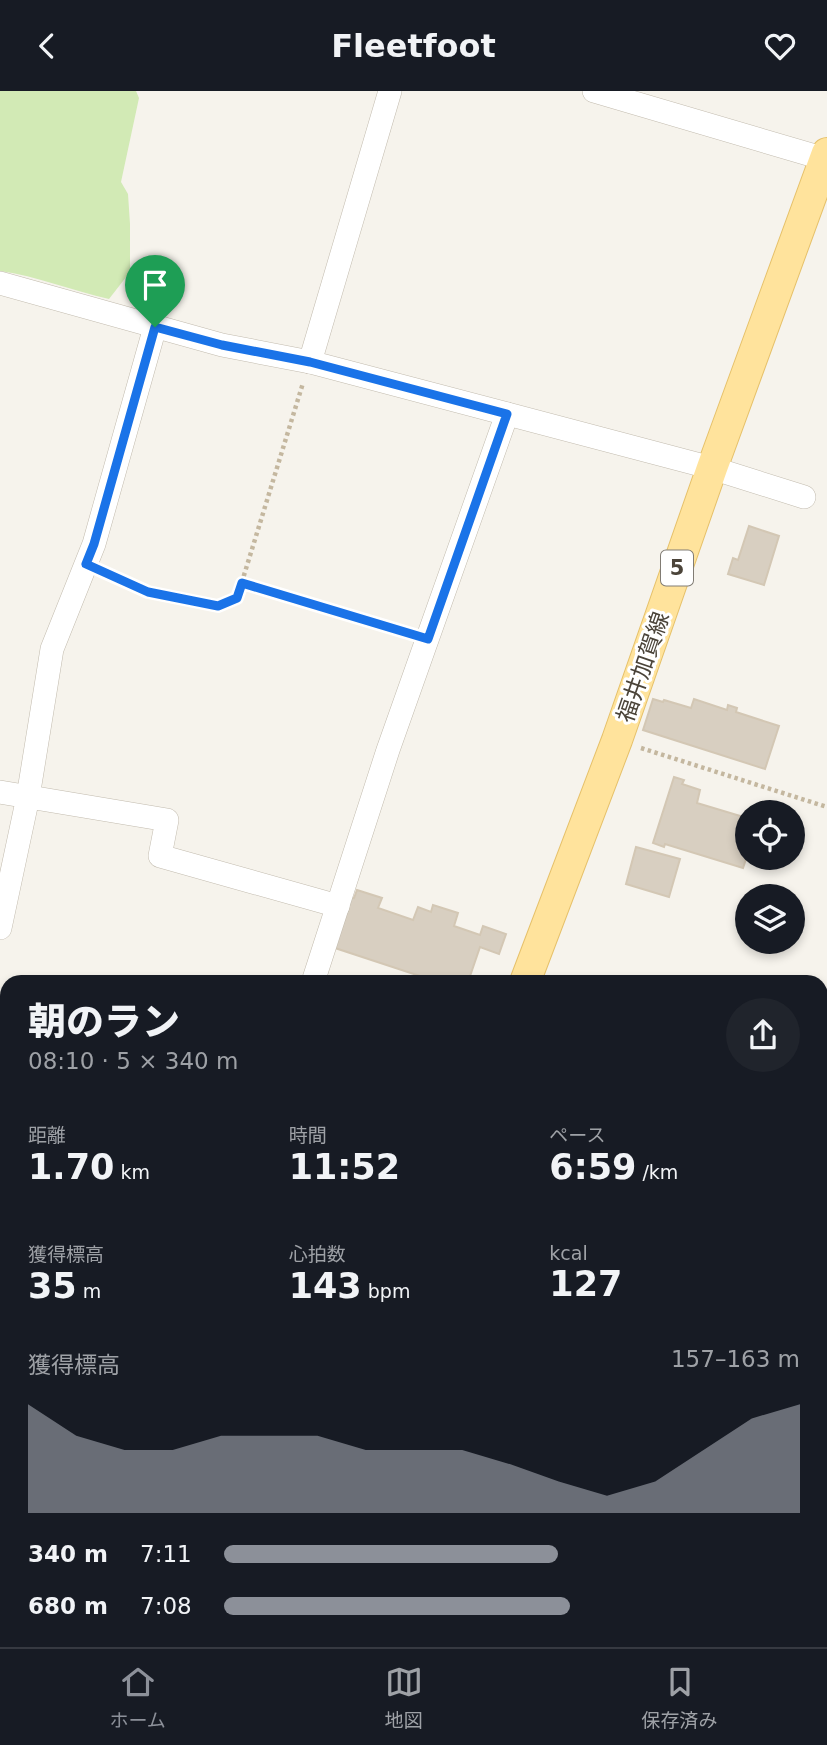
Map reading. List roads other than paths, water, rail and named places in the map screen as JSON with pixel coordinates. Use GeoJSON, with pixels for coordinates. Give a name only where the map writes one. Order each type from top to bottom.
{"type":"FeatureCollection","features":[{"type":"Feature","properties":{"kind":"main road","name":"福井加賀線"},"geometry":{"type":"LineString","coordinates":[[528,975],[617,740],[712,468],[826,156]]}},
{"type":"Feature","properties":{"kind":"street"},"geometry":{"type":"LineString","coordinates":[[310,362],[390,91]]}},
{"type":"Feature","properties":{"kind":"street"},"geometry":{"type":"LineString","coordinates":[[594,91],[826,156]]}},
{"type":"Feature","properties":{"kind":"street"},"geometry":{"type":"LineString","coordinates":[[0,283],[222,345],[310,362],[712,468],[804,497]]}},
{"type":"Feature","properties":{"kind":"street"},"geometry":{"type":"LineString","coordinates":[[0,928],[28,797],[52,649],[94,544],[155,327]]}},
{"type":"Feature","properties":{"kind":"street"},"geometry":{"type":"LineString","coordinates":[[315,975],[388,750],[507,414]]}},
{"type":"Feature","properties":{"kind":"street"},"geometry":{"type":"LineString","coordinates":[[0,792],[167,820],[160,856],[338,906]]}}]}
